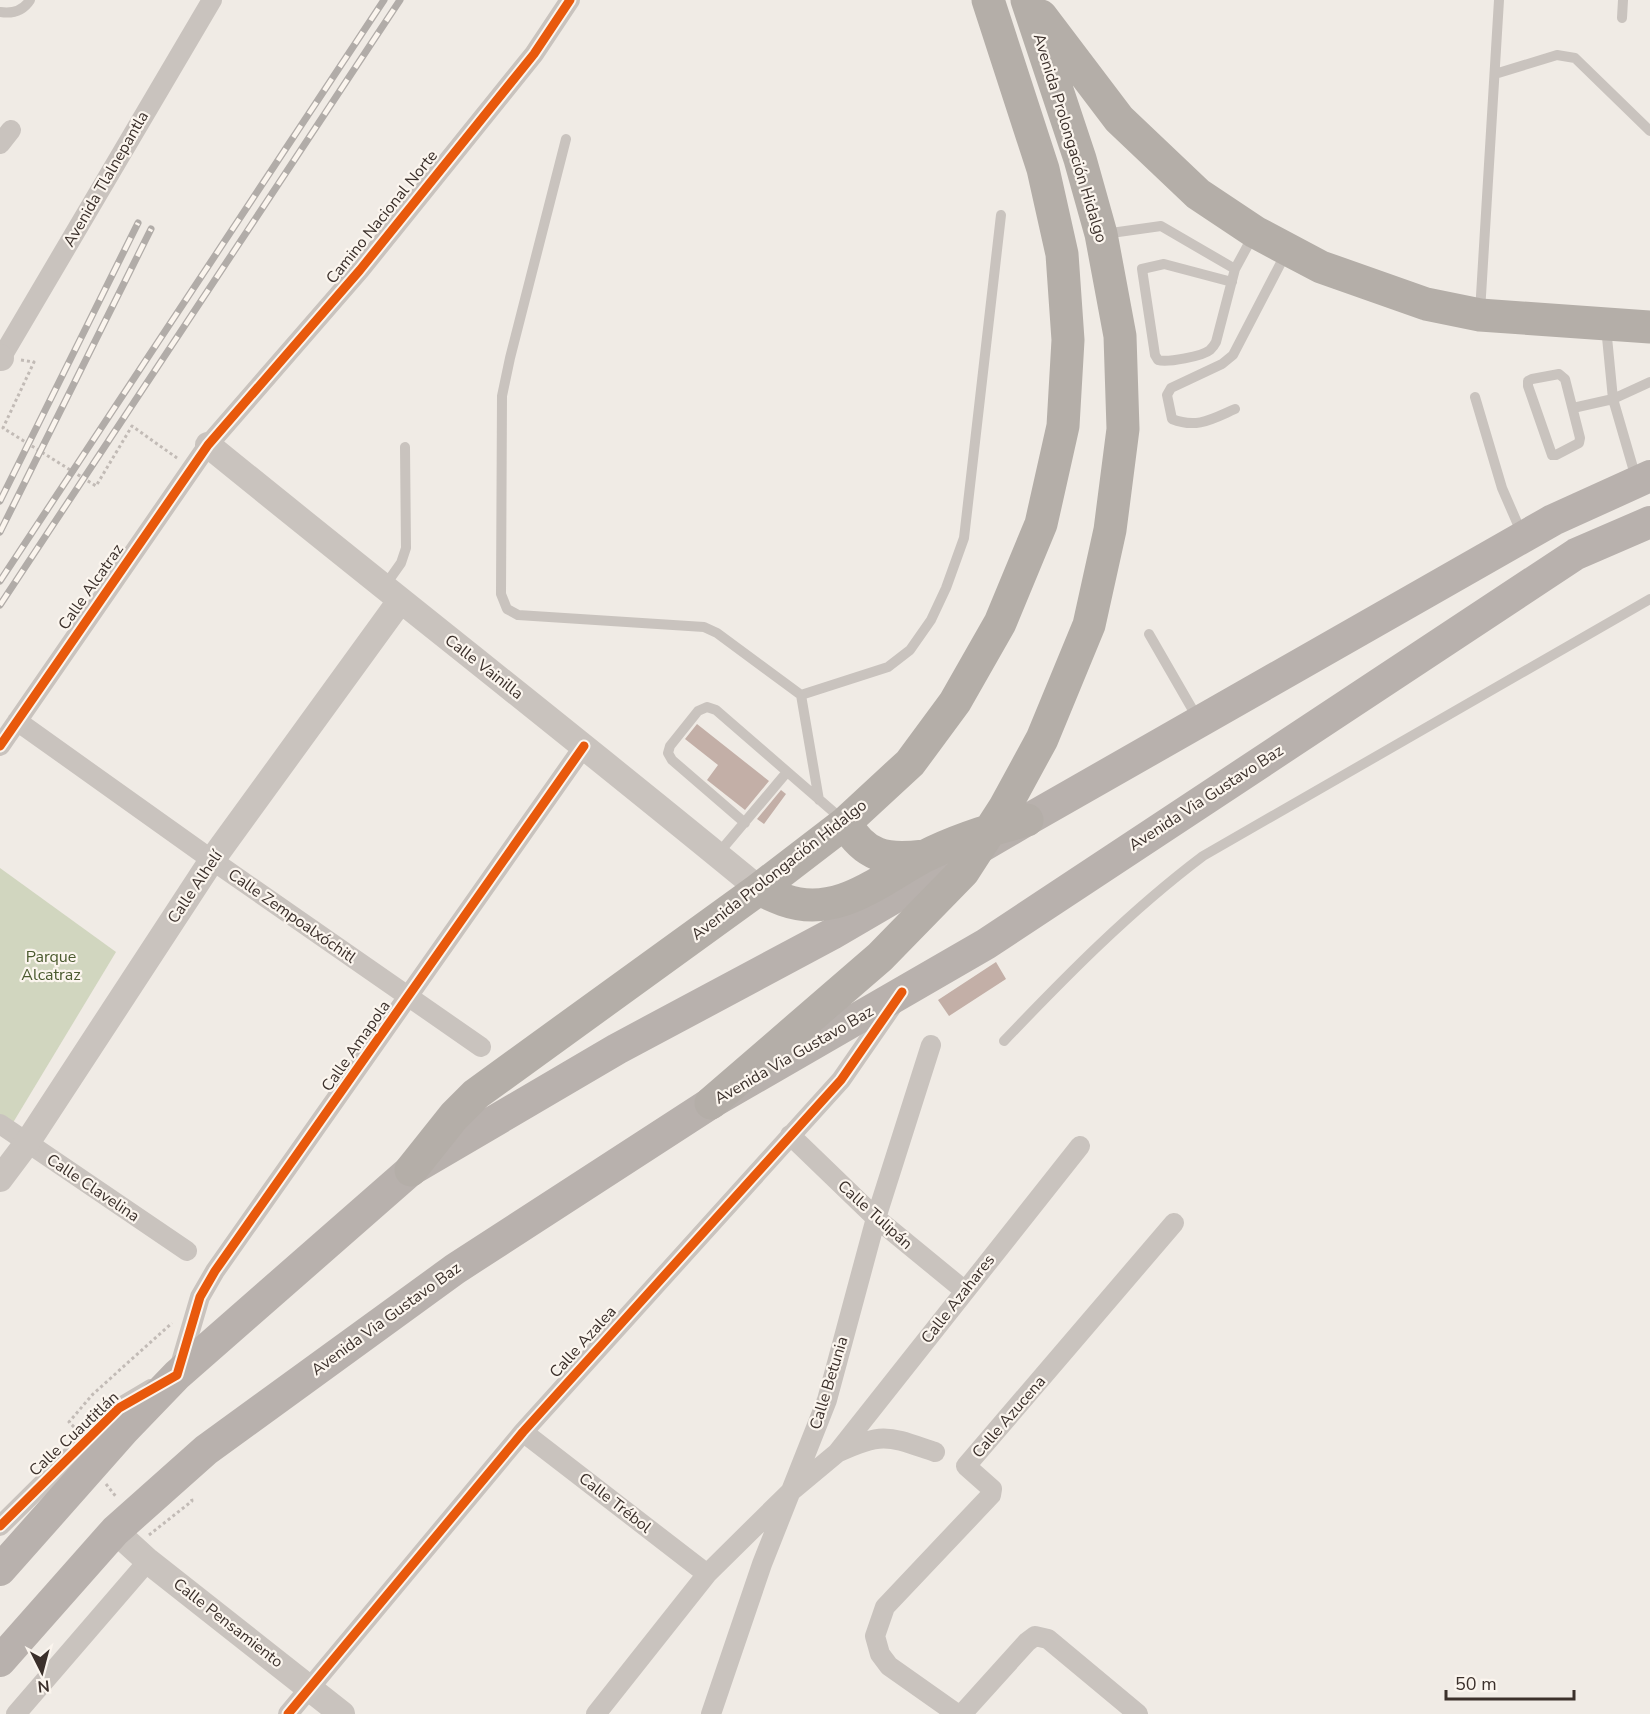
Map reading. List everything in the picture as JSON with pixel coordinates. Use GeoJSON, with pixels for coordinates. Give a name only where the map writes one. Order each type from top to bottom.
{"type":"FeatureCollection","features":[{"type":"Feature","properties":{"kind":"highway","name":"Avenida Prolongación Hidalgo"},"geometry":{"type":"LineString","coordinates":[[411,1170],[454,1116],[476,1094],[759,890],[845,823],[910,763],[955,702],[1000,622],[1041,524],[1063,426],[1068,340],[1062,254],[1043,169],[988,0]]}},
{"type":"Feature","properties":{"kind":"highway","name":"Avenida Prolongación Hidalgo"},"geometry":{"type":"LineString","coordinates":[[711,1103],[880,957],[963,872],[1005,807],[1042,739],[1089,625],[1110,530],[1123,429],[1120,336],[1101,234],[1080,159],[1028,0]]}},
{"type":"Feature","properties":{"kind":"highway"},"geometry":{"type":"LineString","coordinates":[[1028,0],[1119,119],[1198,194],[1254,232],[1288,250],[1321,267],[1416,300],[1480,315],[1650,327]]}},
{"type":"Feature","properties":{"kind":"highway"},"geometry":{"type":"LineString","coordinates":[[759,890],[785,901],[804,905],[840,902],[857,895],[925,856],[976,833],[1027,820]]}},
{"type":"Feature","properties":{"kind":"highway"},"geometry":{"type":"LineString","coordinates":[[845,823],[854,838],[866,849],[878,855],[890,859],[925,856]]}},
{"type":"Feature","properties":{"kind":"main road"},"geometry":{"type":"LineString","coordinates":[[0,1570],[124,1430],[177,1375],[411,1170],[617,1049],[832,934],[1552,520],[1643,479]]}},
{"type":"Feature","properties":{"kind":"main road","name":"Avenida Via Gustavo Baz"},"geometry":{"type":"LineString","coordinates":[[0,1660],[115,1531],[206,1450],[455,1269],[711,1103],[986,944],[1576,554],[1650,522]]}},
{"type":"Feature","properties":{"kind":"street","name":"Avenida Tlalnepantla"},"geometry":{"type":"LineString","coordinates":[[0,358],[212,0]]}},
{"type":"Feature","properties":{"kind":"street","name":"Camino Nacional Norte"},"geometry":{"type":"LineString","coordinates":[[208,445],[360,270],[534,54],[570,0]]}},
{"type":"Feature","properties":{"kind":"street","name":"Calle Alcatraz"},"geometry":{"type":"LineString","coordinates":[[0,746],[208,445]]}},
{"type":"Feature","properties":{"kind":"street","name":"Calle Vainilla"},"geometry":{"type":"LineString","coordinates":[[208,445],[584,746],[759,890]]}},
{"type":"Feature","properties":{"kind":"street","name":"Calle Alhelí"},"geometry":{"type":"LineString","coordinates":[[0,1179],[27,1143],[212,860],[392,594]]}},
{"type":"Feature","properties":{"kind":"street","name":"Calle Zempoalxóchitl"},"geometry":{"type":"LineString","coordinates":[[17,721],[481,1047]]}},
{"type":"Feature","properties":{"kind":"street","name":"Calle Amapola"},"geometry":{"type":"LineString","coordinates":[[177,1375],[200,1297],[221,1262],[584,746]]}},
{"type":"Feature","properties":{"kind":"street","name":"Calle Azalea"},"geometry":{"type":"LineString","coordinates":[[288,1714],[523,1432],[841,1080],[902,992]]}},
{"type":"Feature","properties":{"kind":"street","name":"Calle Betunia"},"geometry":{"type":"LineString","coordinates":[[711,1714],[762,1564],[827,1400],[876,1218],[931,1045]]}},
{"type":"Feature","properties":{"kind":"street","name":"Calle Clavelina"},"geometry":{"type":"LineString","coordinates":[[0,1124],[187,1251]]}},
{"type":"Feature","properties":{"kind":"street","name":"Calle Tulipán"},"geometry":{"type":"LineString","coordinates":[[790,1135],[876,1218],[965,1291]]}},
{"type":"Feature","properties":{"kind":"street","name":"Calle Azahares"},"geometry":{"type":"LineString","coordinates":[[596,1714],[706,1574],[789,1493],[837,1453],[1080,1146]]}},
{"type":"Feature","properties":{"kind":"street","name":"Calle Azucena"},"geometry":{"type":"LineString","coordinates":[[959,1714],[889,1666],[880,1654],[875,1636],[885,1607],[992,1496],[992,1489],[988,1484],[966,1466],[1174,1223]]}},
{"type":"Feature","properties":{"kind":"street","name":"Calle Cuautitlán"},"geometry":{"type":"LineString","coordinates":[[0,1526],[119,1408],[177,1375]]}},
{"type":"Feature","properties":{"kind":"street","name":"Calle Trébol"},"geometry":{"type":"LineString","coordinates":[[523,1432],[706,1574]]}},
{"type":"Feature","properties":{"kind":"street","name":"Calle Azahares"},"geometry":{"type":"LineString","coordinates":[[837,1453],[874,1438],[901,1441],[935,1452]]}},
{"type":"Feature","properties":{"kind":"street","name":"Calle Pensamiento"},"geometry":{"type":"LineString","coordinates":[[115,1531],[148,1561],[342,1714]]}},
{"type":"Feature","properties":{"kind":"street"},"geometry":{"type":"LineString","coordinates":[[16,1714],[148,1561]]}},
{"type":"Feature","properties":{"kind":"street"},"geometry":{"type":"LineString","coordinates":[[959,1714],[1035,1636],[1048,1639],[1138,1714]]}},
{"type":"Feature","properties":{"kind":"lane"},"geometry":{"type":"LineString","coordinates":[[0,12],[9,14],[20,10],[30,0]]}},
{"type":"Feature","properties":{"kind":"lane"},"geometry":{"type":"LineString","coordinates":[[1480,315],[1499,0]]}},
{"type":"Feature","properties":{"kind":"lane"},"geometry":{"type":"LineString","coordinates":[[1622,18],[1623,0]]}},
{"type":"Feature","properties":{"kind":"lane"},"geometry":{"type":"LineString","coordinates":[[1495,74],[1557,55],[1575,58],[1650,131]]}},
{"type":"Feature","properties":{"kind":"lane"},"geometry":{"type":"LineString","coordinates":[[566,139],[502,396],[501,594],[507,609],[518,615],[704,627],[717,633],[801,695],[819,800]]}},
{"type":"Feature","properties":{"kind":"lane"},"geometry":{"type":"LineString","coordinates":[[801,695],[888,668],[910,650],[931,620],[946,588],[964,538],[1001,215]]}},
{"type":"Feature","properties":{"kind":"lane"},"geometry":{"type":"LineString","coordinates":[[1101,234],[1161,226],[1235,269]]}},
{"type":"Feature","properties":{"kind":"lane"},"geometry":{"type":"LineString","coordinates":[[1232,282],[1164,264],[1147,266],[1142,269],[1155,355],[1158,360],[1164,362],[1174,360],[1205,353],[1212,349],[1216,342],[1232,282],[1235,269],[1254,232]]}},
{"type":"Feature","properties":{"kind":"lane"},"geometry":{"type":"LineString","coordinates":[[1235,409],[1205,422],[1184,424],[1172,418],[1167,395],[1171,388],[1222,364],[1233,355],[1288,250]]}},
{"type":"Feature","properties":{"kind":"lane"},"geometry":{"type":"LineString","coordinates":[[1606,324],[1613,399],[1643,479]]}},
{"type":"Feature","properties":{"kind":"lane"},"geometry":{"type":"LineString","coordinates":[[1550,375],[1563,375],[1573,408],[1579,443],[1552,455],[1528,381],[1550,375]]}},
{"type":"Feature","properties":{"kind":"lane"},"geometry":{"type":"LineString","coordinates":[[1573,408],[1613,399],[1650,382]]}},
{"type":"Feature","properties":{"kind":"lane"},"geometry":{"type":"LineString","coordinates":[[1475,398],[1502,488],[1524,537]]}},
{"type":"Feature","properties":{"kind":"lane"},"geometry":{"type":"LineString","coordinates":[[392,594],[406,548],[405,447]]}},
{"type":"Feature","properties":{"kind":"lane"},"geometry":{"type":"LineString","coordinates":[[1004,1041],[1090,952],[1203,856],[1650,599]]}},
{"type":"Feature","properties":{"kind":"lane"},"geometry":{"type":"LineString","coordinates":[[1149,634],[1199,721]]}},
{"type":"Feature","properties":{"kind":"lane"},"geometry":{"type":"LineString","coordinates":[[745,823],[672,760],[668,753],[670,746],[698,711],[707,707],[716,710],[845,823]]}},
{"type":"Feature","properties":{"kind":"lane"},"geometry":{"type":"LineString","coordinates":[[717,855],[787,772]]}},
{"type":"Feature","properties":{"kind":"path"},"geometry":{"type":"LineString","coordinates":[[0,358],[34,362],[3,428],[96,486],[132,426],[192,468]]}},
{"type":"Feature","properties":{"kind":"path"},"geometry":{"type":"LineString","coordinates":[[69,1422],[93,1394],[200,1297]]}},
{"type":"Feature","properties":{"kind":"green space","name":"Parque Alcatraz"},"geometry":{"type":"Polygon","coordinates":[[[0,868],[116,952],[8,1131],[0,1123],[0,868]]]}},
{"type":"Feature","properties":{"kind":"building"},"geometry":{"type":"Polygon","coordinates":[[[697,724],[769,781],[745,810],[707,780],[718,765],[685,739],[697,724]]]}},
{"type":"Feature","properties":{"kind":"building"},"geometry":{"type":"Polygon","coordinates":[[[781,790],[786,794],[764,824],[757,819],[781,790]]]}},
{"type":"Feature","properties":{"kind":"building"},"geometry":{"type":"Polygon","coordinates":[[[996,962],[1006,979],[949,1016],[938,1000],[996,962]]]}},
{"type":"Feature","properties":{"kind":"railway"},"geometry":{"type":"LineString","coordinates":[[0,581],[384,0]]}},
{"type":"Feature","properties":{"kind":"railway"},"geometry":{"type":"LineString","coordinates":[[0,605],[400,0]]}},
{"type":"Feature","properties":{"kind":"railway"},"geometry":{"type":"LineString","coordinates":[[0,501],[138,223]]}},
{"type":"Feature","properties":{"kind":"railway"},"geometry":{"type":"LineString","coordinates":[[0,532],[151,229]]}},
{"type":"Feature","properties":{"kind":"cycle path"},"geometry":{"type":"LineString","coordinates":[[0,746],[208,445],[360,270],[534,54],[570,0]]}},
{"type":"Feature","properties":{"kind":"cycle path"},"geometry":{"type":"LineString","coordinates":[[0,1526],[119,1408],[177,1375],[200,1297],[215,1271],[584,746]]}},
{"type":"Feature","properties":{"kind":"cycle path"},"geometry":{"type":"LineString","coordinates":[[288,1714],[523,1432],[841,1080],[902,992]]}}]}
